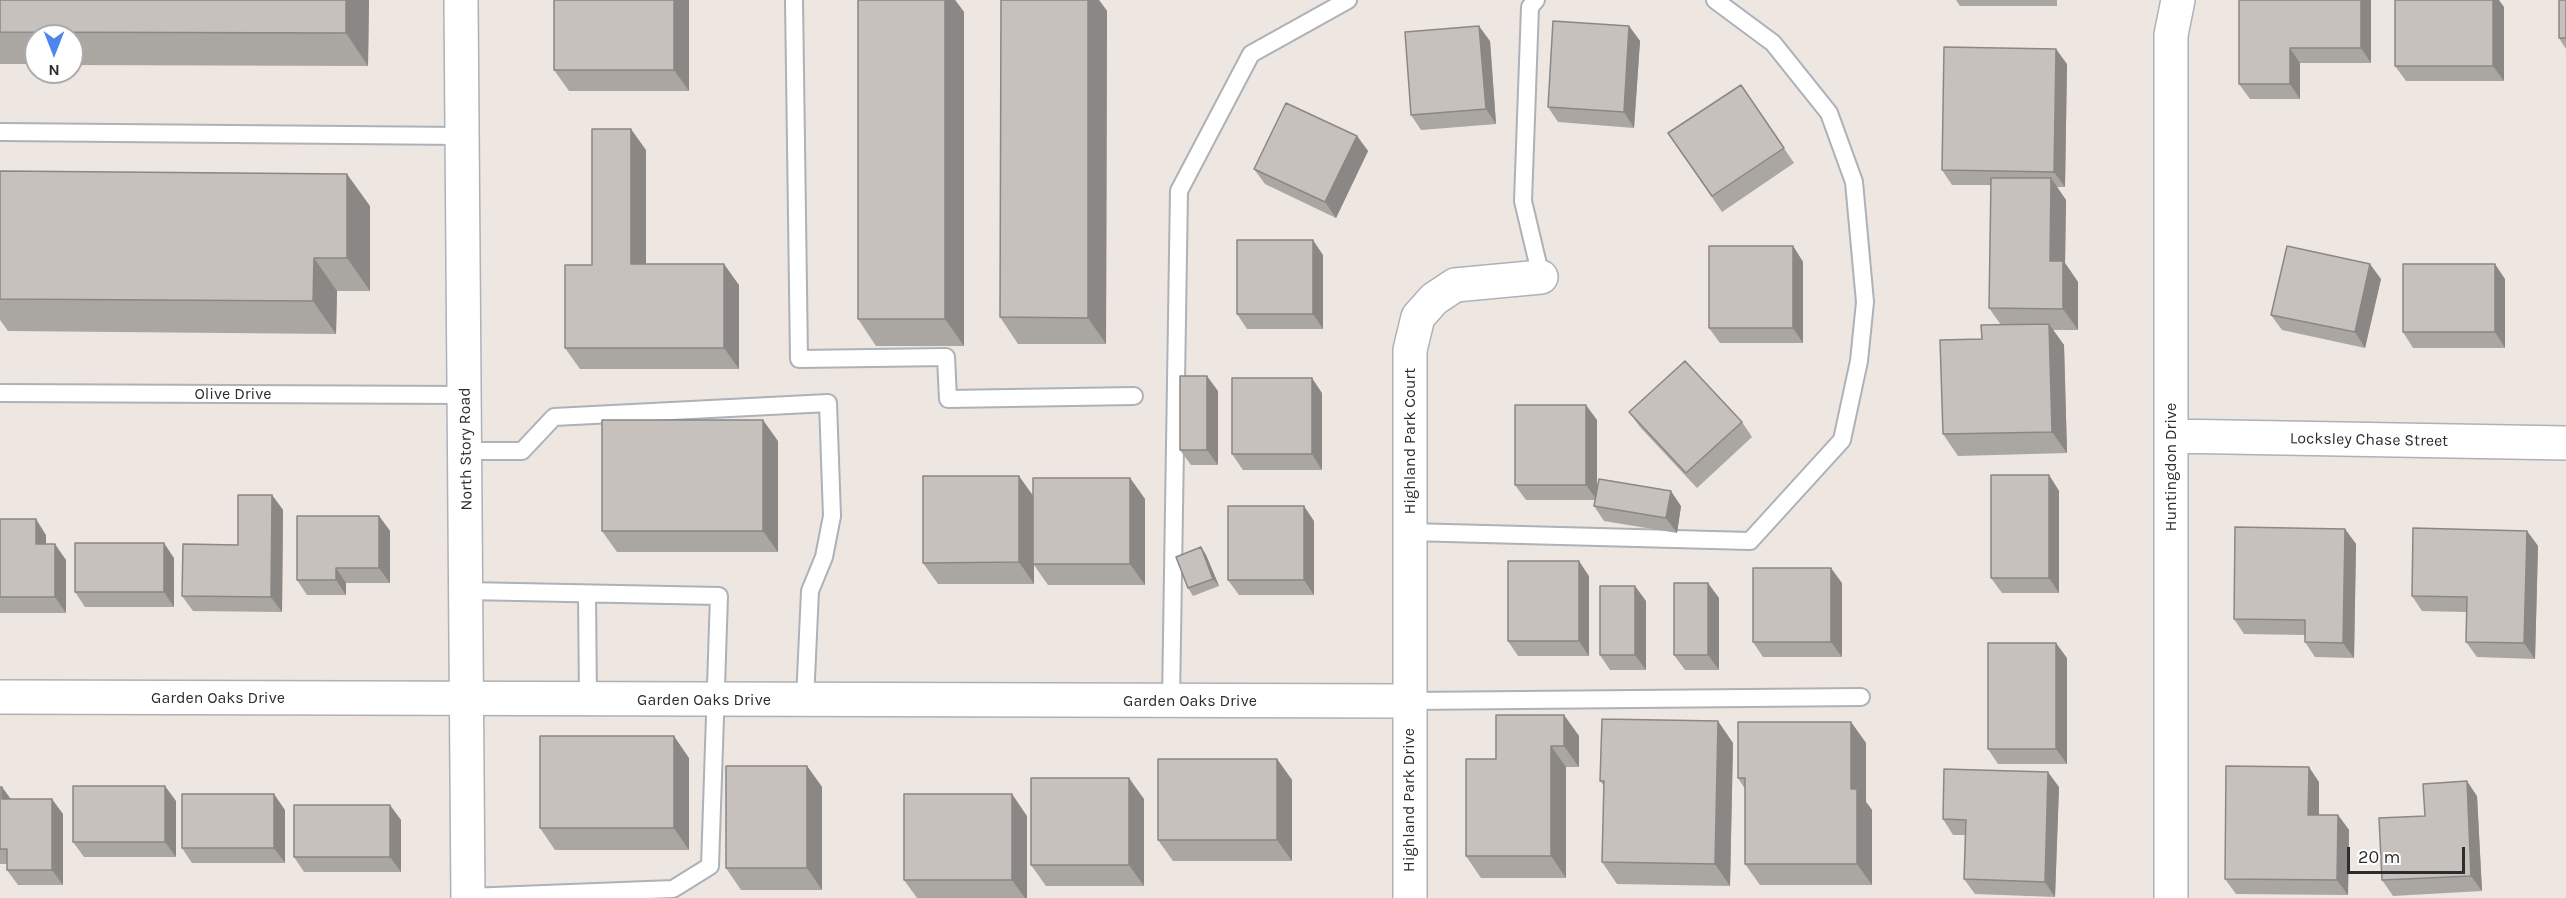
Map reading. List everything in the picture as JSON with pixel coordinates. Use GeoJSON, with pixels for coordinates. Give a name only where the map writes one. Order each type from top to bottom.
{"type":"FeatureCollection","features":[{"type":"Feature","properties":{"kind":"street","name":"North Story Road"},"geometry":{"type":"LineString","coordinates":[[461,0],[468,897]]}},
{"type":"Feature","properties":{"kind":"street","name":"Huntingdon Drive"},"geometry":{"type":"LineString","coordinates":[[2171,898],[2171,35],[2178,0]]}},
{"type":"Feature","properties":{"kind":"street","name":"Highland Park Court"},"geometry":{"type":"LineString","coordinates":[[1409,701],[1410,350],[1418,317],[1434,299],[1455,285],[1541,277]]}},
{"type":"Feature","properties":{"kind":"street","name":"Locksley Chase Street"},"geometry":{"type":"LineString","coordinates":[[2171,436],[2566,443]]}},
{"type":"Feature","properties":{"kind":"street","name":"Garden Oaks Drive"},"geometry":{"type":"LineString","coordinates":[[0,698],[1409,701]]}},
{"type":"Feature","properties":{"kind":"street","name":"Highland Park Drive"},"geometry":{"type":"LineString","coordinates":[[1409,701],[1410,898]]}},
{"type":"Feature","properties":{"kind":"lane"},"geometry":{"type":"LineString","coordinates":[[794,0],[799,359],[946,357],[948,399],[1134,396]]}},
{"type":"Feature","properties":{"kind":"lane"},"geometry":{"type":"LineString","coordinates":[[1171,701],[1179,191],[1251,54],[1348,0]]}},
{"type":"Feature","properties":{"kind":"lane"},"geometry":{"type":"LineString","coordinates":[[1409,532],[1750,540],[1842,440],[1859,361],[1865,302],[1854,182],[1829,113],[1773,43],[1714,0]]}},
{"type":"Feature","properties":{"kind":"lane"},"geometry":{"type":"LineString","coordinates":[[1528,2],[1523,201],[1541,277]]}},
{"type":"Feature","properties":{"kind":"lane"},"geometry":{"type":"LineString","coordinates":[[0,132],[463,136]]}},
{"type":"Feature","properties":{"kind":"lane","name":"Olive Drive"},"geometry":{"type":"LineString","coordinates":[[0,393],[465,395]]}},
{"type":"Feature","properties":{"kind":"lane"},"geometry":{"type":"LineString","coordinates":[[466,451],[522,451],[554,417],[828,403],[832,516],[824,557],[810,591],[805,700]]}},
{"type":"Feature","properties":{"kind":"lane"},"geometry":{"type":"LineString","coordinates":[[467,591],[719,596],[710,866],[673,889],[468,897]]}},
{"type":"Feature","properties":{"kind":"lane"},"geometry":{"type":"LineString","coordinates":[[587,594],[588,699]]}},
{"type":"Feature","properties":{"kind":"lane"},"geometry":{"type":"LineString","coordinates":[[1409,701],[1861,697]]}},
{"type":"Feature","properties":{"kind":"building"},"geometry":{"type":"Polygon","coordinates":[[[0,0],[346,0],[346,33],[84,32],[84,24],[24,24],[24,32],[0,32],[0,0]]]}},
{"type":"Feature","properties":{"kind":"building"},"geometry":{"type":"Polygon","coordinates":[[[554,0],[674,0],[674,70],[554,70],[554,0]]]}},
{"type":"Feature","properties":{"kind":"building"},"geometry":{"type":"Polygon","coordinates":[[[858,0],[945,0],[945,319],[858,319],[858,0]]]}},
{"type":"Feature","properties":{"kind":"building"},"geometry":{"type":"Polygon","coordinates":[[[1001,0],[1088,0],[1088,318],[1000,317],[1001,0]]]}},
{"type":"Feature","properties":{"kind":"building"},"geometry":{"type":"Polygon","coordinates":[[[2239,0],[2361,0],[2361,48],[2290,48],[2290,84],[2239,84],[2239,0]]]}},
{"type":"Feature","properties":{"kind":"building"},"geometry":{"type":"Polygon","coordinates":[[[2395,0],[2493,0],[2493,66],[2395,66],[2395,0]]]}},
{"type":"Feature","properties":{"kind":"building"},"geometry":{"type":"Polygon","coordinates":[[[2559,0],[2566,0],[2566,38],[2559,38],[2559,0]]]}},
{"type":"Feature","properties":{"kind":"building"},"geometry":{"type":"Polygon","coordinates":[[[1553,21],[1629,26],[1624,112],[1548,107],[1553,21]]]}},
{"type":"Feature","properties":{"kind":"building"},"geometry":{"type":"Polygon","coordinates":[[[1479,26],[1486,109],[1411,115],[1405,32],[1479,26]]]}},
{"type":"Feature","properties":{"kind":"building"},"geometry":{"type":"Polygon","coordinates":[[[1944,47],[2056,49],[2054,172],[1942,170],[1944,47]]]}},
{"type":"Feature","properties":{"kind":"building"},"geometry":{"type":"Polygon","coordinates":[[[1741,85],[1784,148],[1712,196],[1668,133],[1741,85]]]}},
{"type":"Feature","properties":{"kind":"building"},"geometry":{"type":"Polygon","coordinates":[[[1286,103],[1357,136],[1325,202],[1254,169],[1286,103]]]}},
{"type":"Feature","properties":{"kind":"building"},"geometry":{"type":"Polygon","coordinates":[[[592,129],[631,129],[631,264],[724,264],[724,348],[565,348],[565,265],[592,265],[592,129]]]}},
{"type":"Feature","properties":{"kind":"building"},"geometry":{"type":"Polygon","coordinates":[[[0,171],[347,174],[347,258],[314,258],[313,301],[0,299],[0,171]]]}},
{"type":"Feature","properties":{"kind":"building"},"geometry":{"type":"Polygon","coordinates":[[[1991,178],[2051,178],[2050,261],[2063,261],[2063,309],[1989,308],[1991,178]]]}},
{"type":"Feature","properties":{"kind":"building"},"geometry":{"type":"Polygon","coordinates":[[[1237,240],[1313,240],[1313,314],[1237,314],[1237,240]]]}},
{"type":"Feature","properties":{"kind":"building"},"geometry":{"type":"Polygon","coordinates":[[[1709,246],[1793,246],[1793,328],[1709,328],[1709,246]]]}},
{"type":"Feature","properties":{"kind":"building"},"geometry":{"type":"Polygon","coordinates":[[[2287,246],[2370,264],[2355,332],[2271,315],[2287,246]]]}},
{"type":"Feature","properties":{"kind":"building"},"geometry":{"type":"Polygon","coordinates":[[[2403,264],[2495,264],[2495,332],[2403,332],[2403,264]]]}},
{"type":"Feature","properties":{"kind":"building"},"geometry":{"type":"Polygon","coordinates":[[[2049,324],[2052,432],[1943,434],[1940,340],[1982,339],[1981,325],[2049,324]]]}},
{"type":"Feature","properties":{"kind":"building"},"geometry":{"type":"Polygon","coordinates":[[[1685,361],[1742,422],[1686,473],[1629,412],[1685,361]]]}},
{"type":"Feature","properties":{"kind":"building"},"geometry":{"type":"Polygon","coordinates":[[[1180,376],[1207,376],[1207,450],[1180,450],[1180,376]]]}},
{"type":"Feature","properties":{"kind":"building"},"geometry":{"type":"Polygon","coordinates":[[[1232,378],[1312,378],[1312,454],[1232,454],[1232,378]]]}},
{"type":"Feature","properties":{"kind":"building"},"geometry":{"type":"Polygon","coordinates":[[[1515,405],[1586,405],[1586,485],[1515,485],[1515,405]]]}},
{"type":"Feature","properties":{"kind":"building"},"geometry":{"type":"Polygon","coordinates":[[[602,420],[763,420],[763,531],[602,531],[602,420]]]}},
{"type":"Feature","properties":{"kind":"building"},"geometry":{"type":"Polygon","coordinates":[[[1991,475],[2049,475],[2049,578],[1991,578],[1991,475]]]}},
{"type":"Feature","properties":{"kind":"building"},"geometry":{"type":"Polygon","coordinates":[[[923,476],[1019,476],[1019,562],[923,563],[923,476]]]}},
{"type":"Feature","properties":{"kind":"building"},"geometry":{"type":"Polygon","coordinates":[[[1033,478],[1130,478],[1130,564],[1033,564],[1033,478]]]}},
{"type":"Feature","properties":{"kind":"building"},"geometry":{"type":"Polygon","coordinates":[[[1599,479],[1671,491],[1666,518],[1594,506],[1599,479]]]}},
{"type":"Feature","properties":{"kind":"building"},"geometry":{"type":"Polygon","coordinates":[[[238,495],[272,495],[271,597],[182,596],[183,544],[238,545],[238,495]]]}},
{"type":"Feature","properties":{"kind":"building"},"geometry":{"type":"Polygon","coordinates":[[[1228,506],[1304,506],[1304,580],[1228,580],[1228,506]]]}},
{"type":"Feature","properties":{"kind":"building"},"geometry":{"type":"Polygon","coordinates":[[[297,516],[379,516],[379,568],[336,568],[336,580],[297,580],[297,516]]]}},
{"type":"Feature","properties":{"kind":"building"},"geometry":{"type":"Polygon","coordinates":[[[0,519],[36,519],[36,544],[55,544],[55,597],[0,597],[0,519]]]}},
{"type":"Feature","properties":{"kind":"building"},"geometry":{"type":"Polygon","coordinates":[[[2235,527],[2345,529],[2343,643],[2305,642],[2305,620],[2234,619],[2235,527]]]}},
{"type":"Feature","properties":{"kind":"building"},"geometry":{"type":"Polygon","coordinates":[[[2413,528],[2527,531],[2524,643],[2466,642],[2467,597],[2412,596],[2413,528]]]}},
{"type":"Feature","properties":{"kind":"building"},"geometry":{"type":"Polygon","coordinates":[[[75,543],[164,543],[164,592],[75,592],[75,543]]]}},
{"type":"Feature","properties":{"kind":"building"},"geometry":{"type":"Polygon","coordinates":[[[1201,547],[1213,579],[1188,588],[1176,557],[1201,547]]]}},
{"type":"Feature","properties":{"kind":"building"},"geometry":{"type":"Polygon","coordinates":[[[1508,561],[1579,561],[1579,641],[1508,641],[1508,561]]]}},
{"type":"Feature","properties":{"kind":"building"},"geometry":{"type":"Polygon","coordinates":[[[1753,568],[1831,568],[1831,642],[1753,642],[1753,568]]]}},
{"type":"Feature","properties":{"kind":"building"},"geometry":{"type":"Polygon","coordinates":[[[1674,583],[1708,583],[1708,655],[1674,655],[1674,583]]]}},
{"type":"Feature","properties":{"kind":"building"},"geometry":{"type":"Polygon","coordinates":[[[1600,586],[1635,586],[1635,655],[1600,655],[1600,586]]]}},
{"type":"Feature","properties":{"kind":"building"},"geometry":{"type":"Polygon","coordinates":[[[1988,643],[2056,643],[2056,749],[1988,749],[1988,643]]]}},
{"type":"Feature","properties":{"kind":"building"},"geometry":{"type":"Polygon","coordinates":[[[1496,715],[1564,715],[1564,746],[1551,746],[1551,856],[1466,856],[1466,759],[1496,759],[1496,715]]]}},
{"type":"Feature","properties":{"kind":"building"},"geometry":{"type":"Polygon","coordinates":[[[1602,719],[1718,721],[1715,864],[1602,862],[1604,781],[1600,781],[1602,719]]]}},
{"type":"Feature","properties":{"kind":"building"},"geometry":{"type":"Polygon","coordinates":[[[1738,722],[1851,722],[1851,789],[1857,789],[1857,864],[1745,864],[1745,778],[1738,778],[1738,722]]]}},
{"type":"Feature","properties":{"kind":"building"},"geometry":{"type":"Polygon","coordinates":[[[540,736],[674,736],[674,828],[540,828],[540,736]]]}},
{"type":"Feature","properties":{"kind":"building"},"geometry":{"type":"Polygon","coordinates":[[[1158,759],[1277,759],[1277,840],[1158,840],[1158,759]]]}},
{"type":"Feature","properties":{"kind":"building"},"geometry":{"type":"Polygon","coordinates":[[[726,766],[807,766],[807,868],[726,868],[726,766]]]}},
{"type":"Feature","properties":{"kind":"building"},"geometry":{"type":"Polygon","coordinates":[[[2226,766],[2309,767],[2308,815],[2338,815],[2337,880],[2225,879],[2226,766]]]}},
{"type":"Feature","properties":{"kind":"building"},"geometry":{"type":"Polygon","coordinates":[[[1944,769],[2048,772],[2045,882],[1964,879],[1966,820],[1943,819],[1944,769]]]}},
{"type":"Feature","properties":{"kind":"building"},"geometry":{"type":"Polygon","coordinates":[[[1031,778],[1129,778],[1129,865],[1031,865],[1031,778]]]}},
{"type":"Feature","properties":{"kind":"building"},"geometry":{"type":"Polygon","coordinates":[[[2467,781],[2471,876],[2382,880],[2379,818],[2425,816],[2423,784],[2467,781]]]}},
{"type":"Feature","properties":{"kind":"building"},"geometry":{"type":"Polygon","coordinates":[[[73,786],[165,786],[165,842],[73,842],[73,786]]]}},
{"type":"Feature","properties":{"kind":"building"},"geometry":{"type":"Polygon","coordinates":[[[0,787],[2,787],[2,799],[52,799],[52,870],[7,870],[7,849],[0,849],[0,787]]]}},
{"type":"Feature","properties":{"kind":"building"},"geometry":{"type":"Polygon","coordinates":[[[182,794],[274,794],[274,848],[182,848],[182,794]]]}},
{"type":"Feature","properties":{"kind":"building"},"geometry":{"type":"Polygon","coordinates":[[[904,794],[1012,794],[1012,880],[904,880],[904,794]]]}},
{"type":"Feature","properties":{"kind":"building"},"geometry":{"type":"Polygon","coordinates":[[[294,805],[390,805],[390,857],[294,857],[294,805]]]}}]}
